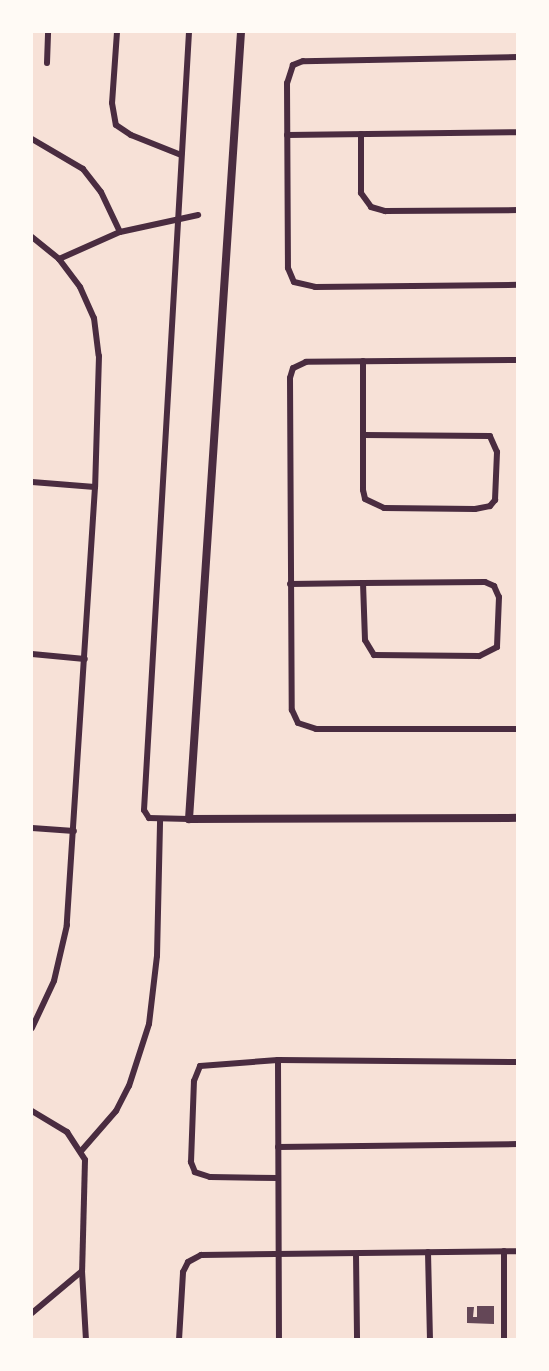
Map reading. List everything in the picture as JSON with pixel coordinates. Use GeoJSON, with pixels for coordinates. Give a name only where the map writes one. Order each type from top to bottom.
{"type":"FeatureCollection","features":[{"type":"Feature","properties":{"kind":"street"},"geometry":{"type":"LineString","coordinates":[[47,63],[48,32]]}},
{"type":"Feature","properties":{"kind":"street"},"geometry":{"type":"LineString","coordinates":[[117,32],[112,103],[116,125],[131,135],[181,155]]}},
{"type":"Feature","properties":{"kind":"street"},"geometry":{"type":"LineString","coordinates":[[189,32],[144,810],[149,818],[160,819],[518,818]]}},
{"type":"Feature","properties":{"kind":"street"},"geometry":{"type":"LineString","coordinates":[[189,819],[241,32]]}},
{"type":"Feature","properties":{"kind":"street"},"geometry":{"type":"LineString","coordinates":[[518,57],[310,60],[293,65],[287,83],[288,268],[294,282],[315,287],[518,285]]}},
{"type":"Feature","properties":{"kind":"street"},"geometry":{"type":"LineString","coordinates":[[287,135],[518,132]]}},
{"type":"Feature","properties":{"kind":"street"},"geometry":{"type":"LineString","coordinates":[[361,134],[361,193],[371,207],[385,211],[518,210]]}},
{"type":"Feature","properties":{"kind":"street"},"geometry":{"type":"LineString","coordinates":[[32,139],[84,169],[101,192],[120,232]]}},
{"type":"Feature","properties":{"kind":"street"},"geometry":{"type":"LineString","coordinates":[[59,259],[120,232],[198,215]]}},
{"type":"Feature","properties":{"kind":"street"},"geometry":{"type":"LineString","coordinates":[[32,237],[59,259],[80,287],[98,332],[95,487],[74,831],[59,965],[32,1028]]}},
{"type":"Feature","properties":{"kind":"street"},"geometry":{"type":"LineString","coordinates":[[518,360],[302,363],[291,370],[290,584],[292,710],[302,727],[518,729]]}},
{"type":"Feature","properties":{"kind":"street"},"geometry":{"type":"LineString","coordinates":[[363,361],[363,495],[373,506],[474,509],[490,506],[495,500],[497,452],[490,436],[364,435]]}},
{"type":"Feature","properties":{"kind":"street"},"geometry":{"type":"LineString","coordinates":[[32,483],[95,487]]}},
{"type":"Feature","properties":{"kind":"street"},"geometry":{"type":"LineString","coordinates":[[290,584],[363,583],[479,582],[497,589],[499,637],[492,652],[479,656],[385,657],[371,652],[366,643],[363,583]]}},
{"type":"Feature","properties":{"kind":"street"},"geometry":{"type":"LineString","coordinates":[[32,654],[85,659]]}},
{"type":"Feature","properties":{"kind":"street"},"geometry":{"type":"LineString","coordinates":[[82,1150],[116,1111],[129,1086],[149,1024],[157,956],[160,819]]}},
{"type":"Feature","properties":{"kind":"street"},"geometry":{"type":"LineString","coordinates":[[32,828],[74,831]]}},
{"type":"Feature","properties":{"kind":"street"},"geometry":{"type":"LineString","coordinates":[[278,1178],[210,1177],[195,1172],[191,1162],[194,1081],[200,1066],[278,1060],[518,1062]]}},
{"type":"Feature","properties":{"kind":"street"},"geometry":{"type":"LineString","coordinates":[[278,1060],[279,1340]]}},
{"type":"Feature","properties":{"kind":"street"},"geometry":{"type":"LineString","coordinates":[[32,1111],[67,1132],[82,1150],[87,1172],[82,1271],[86,1340]]}},
{"type":"Feature","properties":{"kind":"street"},"geometry":{"type":"LineString","coordinates":[[278,1147],[518,1144]]}},
{"type":"Feature","properties":{"kind":"street"},"geometry":{"type":"LineString","coordinates":[[504,1251],[504,1340]]}},
{"type":"Feature","properties":{"kind":"street"},"geometry":{"type":"LineString","coordinates":[[179,1340],[182,1279],[185,1266],[194,1257],[210,1253],[356,1254],[518,1251]]}},
{"type":"Feature","properties":{"kind":"street"},"geometry":{"type":"LineString","coordinates":[[428,1252],[430,1340]]}},
{"type":"Feature","properties":{"kind":"street"},"geometry":{"type":"LineString","coordinates":[[356,1254],[357,1340]]}},
{"type":"Feature","properties":{"kind":"street"},"geometry":{"type":"LineString","coordinates":[[32,1313],[82,1271]]}},
{"type":"Feature","properties":{"kind":"building"},"geometry":{"type":"Polygon","coordinates":[[[477,1306],[494,1306],[494,1324],[467,1323],[467,1307],[474,1307],[473,1317],[477,1317],[477,1306]]]}}]}
